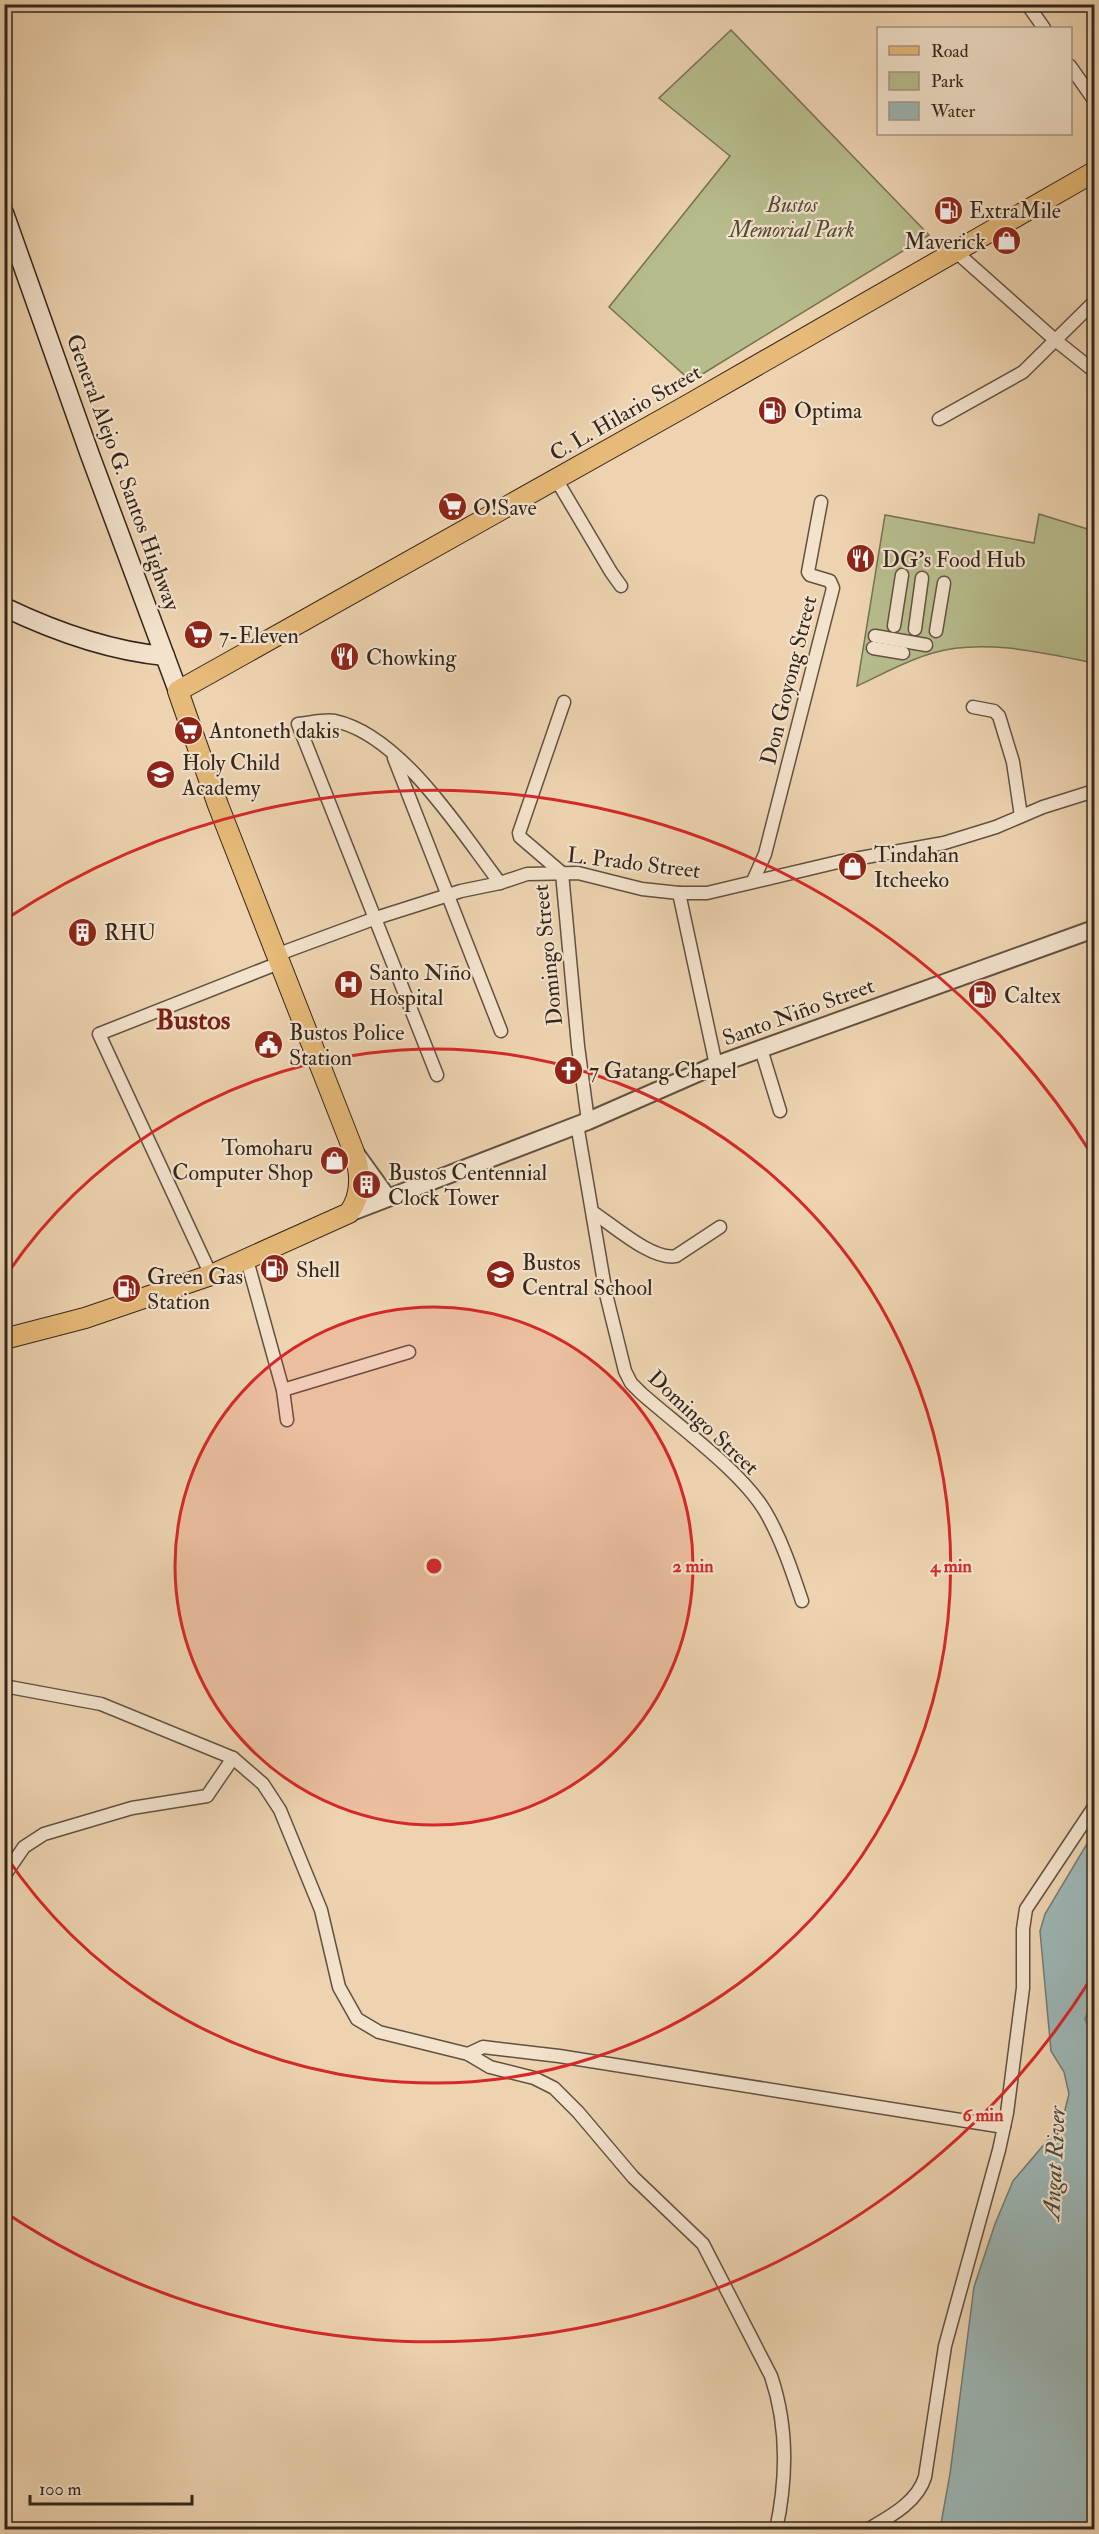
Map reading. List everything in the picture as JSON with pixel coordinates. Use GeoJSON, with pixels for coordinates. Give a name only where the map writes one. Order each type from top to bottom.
{"type":"FeatureCollection","features":[{"type":"Feature","properties":{"kind":"main road","name":"C. L. Hilario Street"},"geometry":{"type":"LineString","coordinates":[[178,691],[1095,172]]}},
{"type":"Feature","properties":{"kind":"main road","name":"General Alejo G. Santos Highway"},"geometry":{"type":"LineString","coordinates":[[4,213],[218,805],[354,1152],[359,1183],[354,1205],[348,1213]]}},
{"type":"Feature","properties":{"kind":"main road"},"geometry":{"type":"LineString","coordinates":[[4,607],[82,638],[126,651],[165,656]]}},
{"type":"Feature","properties":{"kind":"main road"},"geometry":{"type":"LineString","coordinates":[[4,1339],[85,1318],[211,1275],[348,1213]]}},
{"type":"Feature","properties":{"kind":"street"},"geometry":{"type":"LineString","coordinates":[[1027,4],[1043,27]]}},
{"type":"Feature","properties":{"kind":"street"},"geometry":{"type":"LineString","coordinates":[[1072,67],[1095,100]]}},
{"type":"Feature","properties":{"kind":"street"},"geometry":{"type":"LineString","coordinates":[[955,251],[1054,339],[1095,371]]}},
{"type":"Feature","properties":{"kind":"street"},"geometry":{"type":"LineString","coordinates":[[939,419],[1023,372],[1054,339],[1095,302]]}},
{"type":"Feature","properties":{"kind":"street"},"geometry":{"type":"LineString","coordinates":[[556,479],[621,586]]}},
{"type":"Feature","properties":{"kind":"street","name":"Don Goyong Street"},"geometry":{"type":"LineString","coordinates":[[753,881],[765,854],[833,588],[830,581],[810,575],[808,572],[820,502]]}},
{"type":"Feature","properties":{"kind":"street"},"geometry":{"type":"LineString","coordinates":[[894,626],[902,575]]}},
{"type":"Feature","properties":{"kind":"street"},"geometry":{"type":"LineString","coordinates":[[915,629],[922,578]]}},
{"type":"Feature","properties":{"kind":"street"},"geometry":{"type":"LineString","coordinates":[[936,631],[944,582]]}},
{"type":"Feature","properties":{"kind":"street"},"geometry":{"type":"LineString","coordinates":[[903,653],[874,642],[926,645]]}},
{"type":"Feature","properties":{"kind":"street","name":"Domingo Street"},"geometry":{"type":"LineString","coordinates":[[564,702],[519,837],[562,873],[578,1046],[582,1122],[614,1334],[628,1377],[641,1394],[733,1474],[765,1511],[802,1601]]}},
{"type":"Feature","properties":{"kind":"street"},"geometry":{"type":"LineString","coordinates":[[973,707],[994,711],[999,716],[1013,762],[1022,816]]}},
{"type":"Feature","properties":{"kind":"street"},"geometry":{"type":"LineString","coordinates":[[437,1075],[298,724],[334,721],[359,730],[392,751],[427,787],[500,882]]}},
{"type":"Feature","properties":{"kind":"street"},"geometry":{"type":"LineString","coordinates":[[392,751],[501,1031]]}},
{"type":"Feature","properties":{"kind":"street","name":"L. Prado Street"},"geometry":{"type":"LineString","coordinates":[[211,1275],[99,1034],[376,918],[449,894],[527,874],[578,873],[642,888],[679,893],[707,893],[753,881],[944,843],[1095,791]]}},
{"type":"Feature","properties":{"kind":"street"},"geometry":{"type":"LineString","coordinates":[[679,893],[716,1065]]}},
{"type":"Feature","properties":{"kind":"street","name":"Santo Niño Street"},"geometry":{"type":"LineString","coordinates":[[348,1213],[582,1122],[716,1065],[1095,929]]}},
{"type":"Feature","properties":{"kind":"street"},"geometry":{"type":"LineString","coordinates":[[761,1049],[780,1111]]}},
{"type":"Feature","properties":{"kind":"street"},"geometry":{"type":"LineString","coordinates":[[354,1152],[387,1197]]}},
{"type":"Feature","properties":{"kind":"street"},"geometry":{"type":"LineString","coordinates":[[594,1213],[647,1249],[669,1258],[676,1256],[720,1227]]}},
{"type":"Feature","properties":{"kind":"street"},"geometry":{"type":"LineString","coordinates":[[247,1260],[284,1390],[287,1420]]}},
{"type":"Feature","properties":{"kind":"street"},"geometry":{"type":"LineString","coordinates":[[284,1390],[409,1352]]}},
{"type":"Feature","properties":{"kind":"street"},"geometry":{"type":"LineString","coordinates":[[4,1686],[101,1704],[232,1758],[263,1784],[280,1810],[321,1910],[339,1987],[357,2019],[379,2032],[468,2054],[490,2067],[534,2078],[554,2088],[578,2112],[633,2176],[703,2244],[771,2376],[776,2391],[785,2441],[783,2496],[776,2529]]}},
{"type":"Feature","properties":{"kind":"street"},"geometry":{"type":"LineString","coordinates":[[4,1876],[24,1847],[44,1834],[132,1808],[207,1796],[232,1758]]}},
{"type":"Feature","properties":{"kind":"street"},"geometry":{"type":"LineString","coordinates":[[867,2529],[897,2512],[923,2484],[945,2346],[1004,2127],[1023,1988],[1023,1929],[1026,1909],[1095,1807]]}},
{"type":"Feature","properties":{"kind":"street"},"geometry":{"type":"LineString","coordinates":[[468,2054],[483,2047],[559,2056],[1004,2127]]}},
{"type":"Feature","properties":{"kind":"green space","name":"Bustos Memorial Park"},"geometry":{"type":"Polygon","coordinates":[[[731,30],[929,235],[691,381],[609,307],[730,156],[659,98],[731,30]]]}},
{"type":"Feature","properties":{"kind":"green space"},"geometry":{"type":"Polygon","coordinates":[[[1039,514],[1094,531],[1094,663],[1014,649],[972,647],[933,653],[857,686],[885,515],[1034,543],[1039,514]]]}},
{"type":"Feature","properties":{"kind":"water","name":"Angat River"},"geometry":{"type":"Polygon","coordinates":[[[1094,1832],[1094,1948],[1089,1961],[1094,1983],[1085,2019],[1094,2041],[1094,2529],[940,2529],[950,2474],[974,2287],[995,2224],[1013,2181],[1058,2128],[1069,2094],[1064,2072],[1051,2051],[1040,1931],[1045,1914],[1094,1832]]]}},
{"type":"Feature","properties":{"kind":"place","name":"ExtraMile"},"geometry":{"type":"Point","coordinates":[948,210]}},
{"type":"Feature","properties":{"kind":"place","name":"Maverick"},"geometry":{"type":"Point","coordinates":[1007,241]}},
{"type":"Feature","properties":{"kind":"place","name":"Optima"},"geometry":{"type":"Point","coordinates":[773,410]}},
{"type":"Feature","properties":{"kind":"place","name":"O!Save"},"geometry":{"type":"Point","coordinates":[452,507]}},
{"type":"Feature","properties":{"kind":"place","name":"DG's Food Hub"},"geometry":{"type":"Point","coordinates":[861,559]}},
{"type":"Feature","properties":{"kind":"place","name":"7-Eleven"},"geometry":{"type":"Point","coordinates":[198,635]}},
{"type":"Feature","properties":{"kind":"place","name":"Chowking"},"geometry":{"type":"Point","coordinates":[345,657]}},
{"type":"Feature","properties":{"kind":"place","name":"Antoneth dakis"},"geometry":{"type":"Point","coordinates":[188,730]}},
{"type":"Feature","properties":{"kind":"place","name":"Holy Child Academy"},"geometry":{"type":"Point","coordinates":[161,775]}},
{"type":"Feature","properties":{"kind":"place","name":"Tindahan Itcheeko"},"geometry":{"type":"Point","coordinates":[853,867]}},
{"type":"Feature","properties":{"kind":"place","name":"RHU"},"geometry":{"type":"Point","coordinates":[83,932]}},
{"type":"Feature","properties":{"kind":"place","name":"Santo Niño Hospital"},"geometry":{"type":"Point","coordinates":[348,985]}},
{"type":"Feature","properties":{"kind":"place","name":"Caltex"},"geometry":{"type":"Point","coordinates":[983,995]}},
{"type":"Feature","properties":{"kind":"place","name":"Bustos Police Station"},"geometry":{"type":"Point","coordinates":[268,1045]}},
{"type":"Feature","properties":{"kind":"place","name":"7 Gatang Chapel"},"geometry":{"type":"Point","coordinates":[568,1070]}},
{"type":"Feature","properties":{"kind":"place","name":"Tomoharu Computer Shop"},"geometry":{"type":"Point","coordinates":[334,1160]}},
{"type":"Feature","properties":{"kind":"place","name":"Bustos Centennial Clock Tower"},"geometry":{"type":"Point","coordinates":[367,1185]}},
{"type":"Feature","properties":{"kind":"place","name":"Shell"},"geometry":{"type":"Point","coordinates":[275,1269]}},
{"type":"Feature","properties":{"kind":"place","name":"Bustos Central School"},"geometry":{"type":"Point","coordinates":[501,1275]}},
{"type":"Feature","properties":{"kind":"place","name":"Green Gas Station"},"geometry":{"type":"Point","coordinates":[126,1289]}},
{"type":"Feature","properties":{"kind":"district","name":"Bustos"},"geometry":{"type":"Point","coordinates":[193,1019]}}]}
